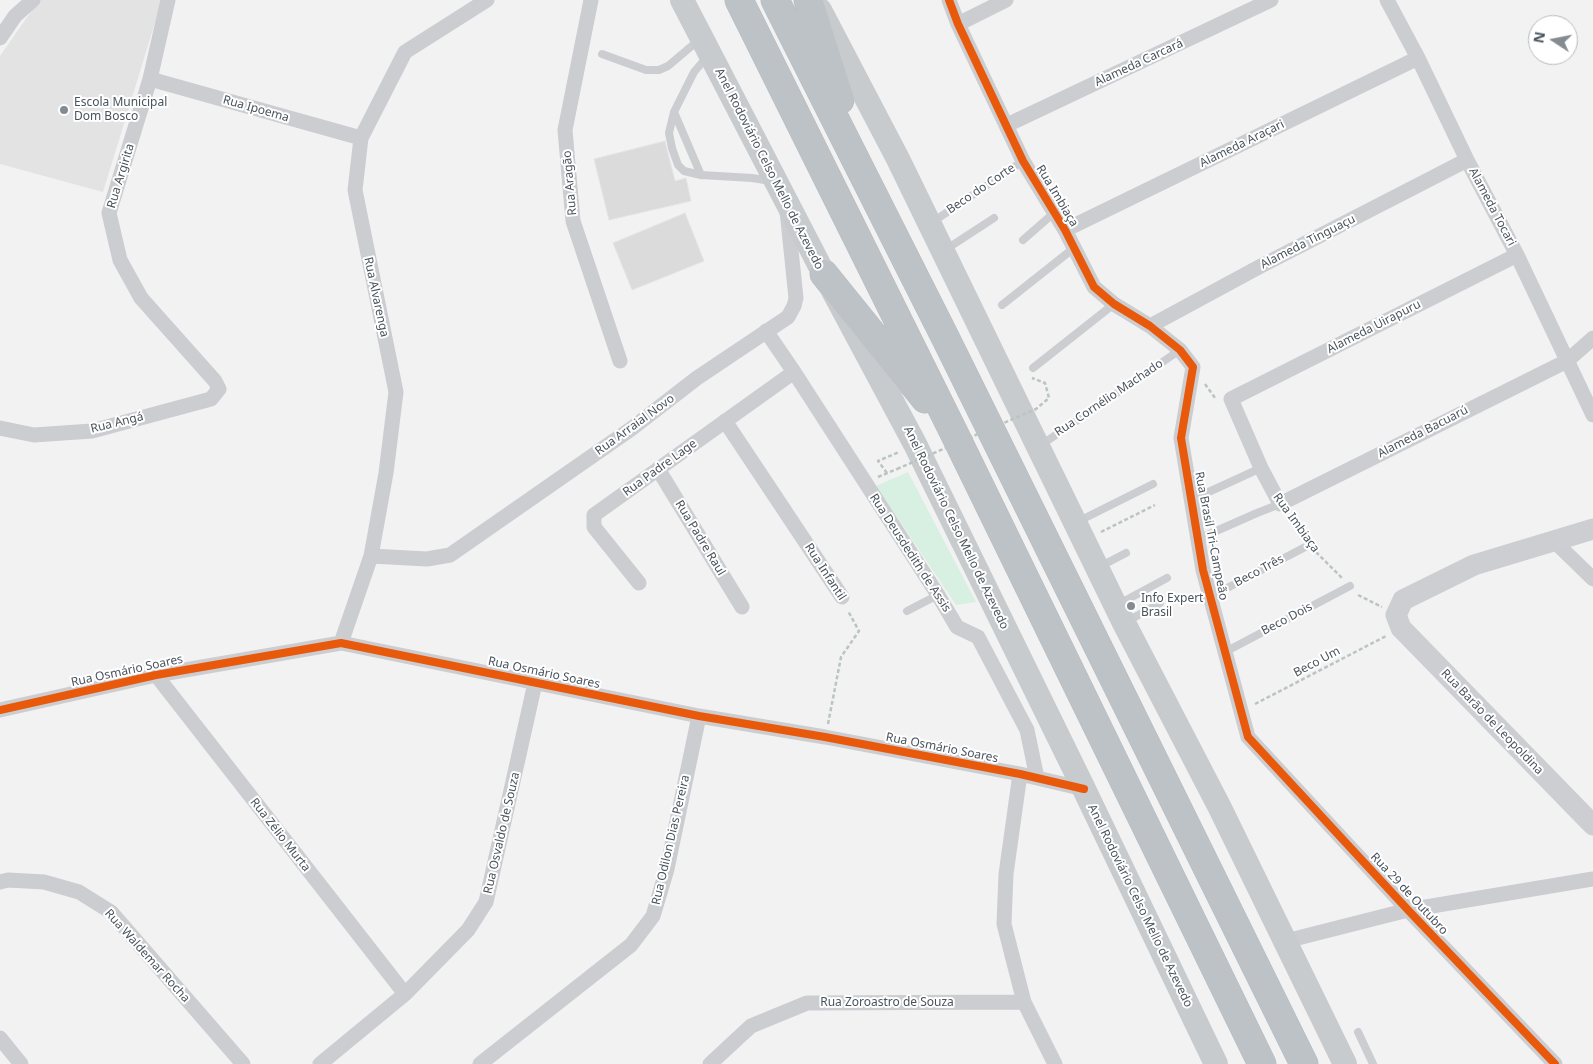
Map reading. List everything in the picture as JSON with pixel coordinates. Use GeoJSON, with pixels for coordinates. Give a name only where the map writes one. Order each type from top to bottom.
{"type":"FeatureCollection","features":[{"type":"Feature","properties":{"kind":"highway"},"geometry":{"type":"LineString","coordinates":[[739,0],[956,437],[1262,1064]]}},
{"type":"Feature","properties":{"kind":"highway"},"geometry":{"type":"LineString","coordinates":[[775,0],[946,339],[1304,1064]]}},
{"type":"Feature","properties":{"kind":"highway"},"geometry":{"type":"LineString","coordinates":[[808,0],[868,185]]}},
{"type":"Feature","properties":{"kind":"highway"},"geometry":{"type":"LineString","coordinates":[[824,274],[956,437]]}},
{"type":"Feature","properties":{"kind":"main road","name":"Anel Rodoviário Celso Mello de Azevedo"},"geometry":{"type":"LineString","coordinates":[[682,0],[824,274],[916,444],[1216,1064]]}},
{"type":"Feature","properties":{"kind":"main road"},"geometry":{"type":"LineString","coordinates":[[815,0],[898,159],[1097,568],[1220,808],[1346,1064]]}},
{"type":"Feature","properties":{"kind":"street"},"geometry":{"type":"LineString","coordinates":[[0,38],[15,16],[33,0]]}},
{"type":"Feature","properties":{"kind":"street","name":"Rua Argirita"},"geometry":{"type":"LineString","coordinates":[[168,0],[150,79],[109,214],[120,260],[141,298],[215,381]]}},
{"type":"Feature","properties":{"kind":"street","name":"Rua Alvarenga"},"geometry":{"type":"LineString","coordinates":[[341,643],[371,556],[386,473],[396,392],[355,190],[362,138],[405,52],[487,0]]}},
{"type":"Feature","properties":{"kind":"street","name":"Rua Imbiaça"},"geometry":{"type":"LineString","coordinates":[[949,0],[958,24],[1023,161],[1055,212],[1094,287],[1114,304],[1150,326],[1180,350],[1193,366]]}},
{"type":"Feature","properties":{"kind":"street"},"geometry":{"type":"LineString","coordinates":[[958,24],[1006,0]]}},
{"type":"Feature","properties":{"kind":"street","name":"Alameda Carcará"},"geometry":{"type":"LineString","coordinates":[[1007,125],[1272,0]]}},
{"type":"Feature","properties":{"kind":"street","name":"Alameda Tocari"},"geometry":{"type":"LineString","coordinates":[[1387,0],[1517,255],[1593,415]]}},
{"type":"Feature","properties":{"kind":"street","name":"Rua Aragão"},"geometry":{"type":"LineString","coordinates":[[589,1],[565,130],[573,222],[620,361]]}},
{"type":"Feature","properties":{"kind":"street","name":"Alameda Araçari"},"geometry":{"type":"LineString","coordinates":[[1065,230],[1418,58]]}},
{"type":"Feature","properties":{"kind":"street","name":"Rua Ipoema"},"geometry":{"type":"LineString","coordinates":[[150,79],[362,138]]}},
{"type":"Feature","properties":{"kind":"street","name":"Alameda Tinguaçu"},"geometry":{"type":"LineString","coordinates":[[1150,326],[1259,267],[1467,160]]}},
{"type":"Feature","properties":{"kind":"street","name":"Rua Arraial Novo"},"geometry":{"type":"LineString","coordinates":[[371,556],[427,559],[450,555],[631,429],[697,378],[788,317],[796,298],[781,191]]}},
{"type":"Feature","properties":{"kind":"street","name":"Alameda Uirapuru"},"geometry":{"type":"LineString","coordinates":[[1231,399],[1517,255]]}},
{"type":"Feature","properties":{"kind":"street","name":"Rua Deusdedith de Assis"},"geometry":{"type":"LineString","coordinates":[[766,331],[957,626],[978,637],[1027,730],[1037,778]]}},
{"type":"Feature","properties":{"kind":"street","name":"Alameda Bacuarú"},"geometry":{"type":"LineString","coordinates":[[1280,504],[1567,361],[1593,338]]}},
{"type":"Feature","properties":{"kind":"street","name":"Rua Brasil Tri-Campeão"},"geometry":{"type":"LineString","coordinates":[[1193,366],[1180,438],[1203,570],[1248,738]]}},
{"type":"Feature","properties":{"kind":"street","name":"Rua Padre Lage"},"geometry":{"type":"LineString","coordinates":[[639,583],[594,527],[594,515],[794,372]]}},
{"type":"Feature","properties":{"kind":"street","name":"Rua Angá"},"geometry":{"type":"LineString","coordinates":[[0,428],[34,435],[92,431],[211,399],[218,389],[215,381]]}},
{"type":"Feature","properties":{"kind":"street","name":"Rua Imbiaça"},"geometry":{"type":"LineString","coordinates":[[1231,399],[1261,468],[1280,504]]}},
{"type":"Feature","properties":{"kind":"street","name":"Rua Infantil"},"geometry":{"type":"LineString","coordinates":[[725,421],[842,597]]}},
{"type":"Feature","properties":{"kind":"street","name":"Rua Padre Raul"},"geometry":{"type":"LineString","coordinates":[[658,469],[742,607]]}},
{"type":"Feature","properties":{"kind":"street"},"geometry":{"type":"LineString","coordinates":[[1399,621],[1403,600],[1474,565],[1593,529]]}},
{"type":"Feature","properties":{"kind":"street"},"geometry":{"type":"LineString","coordinates":[[1553,540],[1593,579]]}},
{"type":"Feature","properties":{"kind":"street","name":"Rua Barão de Leopoldina"},"geometry":{"type":"LineString","coordinates":[[1399,621],[1593,825]]}},
{"type":"Feature","properties":{"kind":"street","name":"Rua Osmário Soares"},"geometry":{"type":"LineString","coordinates":[[0,710],[156,675],[341,643],[536,684],[1020,774],[1084,789]]}},
{"type":"Feature","properties":{"kind":"street","name":"Rua Zélio Murta"},"geometry":{"type":"LineString","coordinates":[[156,675],[405,994]]}},
{"type":"Feature","properties":{"kind":"street","name":"Rua Osvaldo de Souza"},"geometry":{"type":"LineString","coordinates":[[320,1064],[405,994],[468,930],[486,902],[536,684]]}},
{"type":"Feature","properties":{"kind":"street","name":"Rua Odilon Dias Pereira"},"geometry":{"type":"LineString","coordinates":[[480,1064],[631,945],[653,916],[667,869],[700,716]]}},
{"type":"Feature","properties":{"kind":"street","name":"Rua 29 de Outubro"},"geometry":{"type":"LineString","coordinates":[[1248,738],[1555,1064]]}},
{"type":"Feature","properties":{"kind":"street"},"geometry":{"type":"LineString","coordinates":[[1020,774],[1006,874],[1004,924],[1024,1002],[1055,1064]]}},
{"type":"Feature","properties":{"kind":"street"},"geometry":{"type":"LineString","coordinates":[[1286,940],[1408,910],[1593,879]]}},
{"type":"Feature","properties":{"kind":"street","name":"Rua Waldemar Rocha"},"geometry":{"type":"LineString","coordinates":[[0,882],[8,880],[44,882],[79,892],[110,912],[243,1064]]}},
{"type":"Feature","properties":{"kind":"street","name":"Rua Zoroastro de Souza"},"geometry":{"type":"LineString","coordinates":[[710,1064],[751,1026],[807,1003],[1024,1002]]}},
{"type":"Feature","properties":{"kind":"street"},"geometry":{"type":"LineString","coordinates":[[0,1038],[21,1064]]}},
{"type":"Feature","properties":{"kind":"lane"},"geometry":{"type":"LineString","coordinates":[[602,54],[646,70],[659,70],[706,46]]}},
{"type":"Feature","properties":{"kind":"lane"},"geometry":{"type":"LineString","coordinates":[[706,46],[674,112],[669,133],[678,165],[684,171],[701,175],[752,178],[781,191]]}},
{"type":"Feature","properties":{"kind":"lane"},"geometry":{"type":"LineString","coordinates":[[674,112],[701,175]]}},
{"type":"Feature","properties":{"kind":"lane","name":"Beco do Corte"},"geometry":{"type":"LineString","coordinates":[[940,217],[1023,161]]}},
{"type":"Feature","properties":{"kind":"lane"},"geometry":{"type":"LineString","coordinates":[[1023,240],[1055,212]]}},
{"type":"Feature","properties":{"kind":"lane"},"geometry":{"type":"LineString","coordinates":[[943,251],[994,218]]}},
{"type":"Feature","properties":{"kind":"lane"},"geometry":{"type":"LineString","coordinates":[[1002,304],[1074,248]]}},
{"type":"Feature","properties":{"kind":"lane"},"geometry":{"type":"LineString","coordinates":[[1033,368],[1114,304]]}},
{"type":"Feature","properties":{"kind":"lane","name":"Rua Cornélio Machado"},"geometry":{"type":"LineString","coordinates":[[1038,447],[1180,350]]}},
{"type":"Feature","properties":{"kind":"lane"},"geometry":{"type":"LineString","coordinates":[[1191,500],[1261,468]]}},
{"type":"Feature","properties":{"kind":"lane"},"geometry":{"type":"LineString","coordinates":[[1080,531],[1152,484]]}},
{"type":"Feature","properties":{"kind":"lane"},"geometry":{"type":"LineString","coordinates":[[1198,539],[1257,512],[1280,504]]}},
{"type":"Feature","properties":{"kind":"lane","name":"Beco Três"},"geometry":{"type":"LineString","coordinates":[[1210,597],[1309,545]]}},
{"type":"Feature","properties":{"kind":"lane"},"geometry":{"type":"LineString","coordinates":[[1097,568],[1126,553]]}},
{"type":"Feature","properties":{"kind":"lane"},"geometry":{"type":"LineString","coordinates":[[1120,614],[1167,578]]}},
{"type":"Feature","properties":{"kind":"lane","name":"Beco Dois"},"geometry":{"type":"LineString","coordinates":[[1225,652],[1350,586]]}},
{"type":"Feature","properties":{"kind":"lane"},"geometry":{"type":"LineString","coordinates":[[908,611],[938,595]]}},
{"type":"Feature","properties":{"kind":"lane"},"geometry":{"type":"LineString","coordinates":[[1120,614],[1160,603]]}},
{"type":"Feature","properties":{"kind":"lane"},"geometry":{"type":"LineString","coordinates":[[1358,1032],[1373,1064]]}},
{"type":"Feature","properties":{"kind":"path"},"geometry":{"type":"LineString","coordinates":[[1193,366],[1219,403],[1231,399]]}},
{"type":"Feature","properties":{"kind":"path"},"geometry":{"type":"LineString","coordinates":[[916,444],[878,461],[887,473],[1036,409],[1049,398],[1045,383],[1032,378]]}},
{"type":"Feature","properties":{"kind":"path"},"geometry":{"type":"LineString","coordinates":[[1080,531],[1154,505]]}},
{"type":"Feature","properties":{"kind":"shaded area","name":"Escola Municipal Dom Bosco"},"geometry":{"type":"Polygon","coordinates":[[[39,0],[162,0],[103,192],[0,164],[0,56],[39,0]]]}},
{"type":"Feature","properties":{"kind":"green space"},"geometry":{"type":"Polygon","coordinates":[[[908,472],[976,602],[956,605],[876,486],[908,472]]]}},
{"type":"Feature","properties":{"kind":"building"},"geometry":{"type":"Polygon","coordinates":[[[665,141],[675,181],[686,178],[691,201],[609,220],[594,159],[665,141]]]}},
{"type":"Feature","properties":{"kind":"building"},"geometry":{"type":"Polygon","coordinates":[[[685,213],[704,261],[632,290],[613,243],[685,213]]]}},
{"type":"Feature","properties":{"kind":"cycle path"},"geometry":{"type":"LineString","coordinates":[[949,0],[958,24],[1023,161],[1065,230],[1094,287],[1114,304],[1150,326],[1180,350],[1193,367],[1181,438],[1203,570],[1248,737],[1408,910],[1555,1064]]}},
{"type":"Feature","properties":{"kind":"cycle path"},"geometry":{"type":"LineString","coordinates":[[0,710],[156,675],[341,643],[699,716],[825,737],[1020,774],[1084,789]]}},
{"type":"Feature","properties":{"kind":"place","name":"Escola Municipal Dom Bosco"},"geometry":{"type":"Point","coordinates":[64,110]}},
{"type":"Feature","properties":{"kind":"place","name":"Info Expert Brasil"},"geometry":{"type":"Point","coordinates":[1131,606]}}]}
